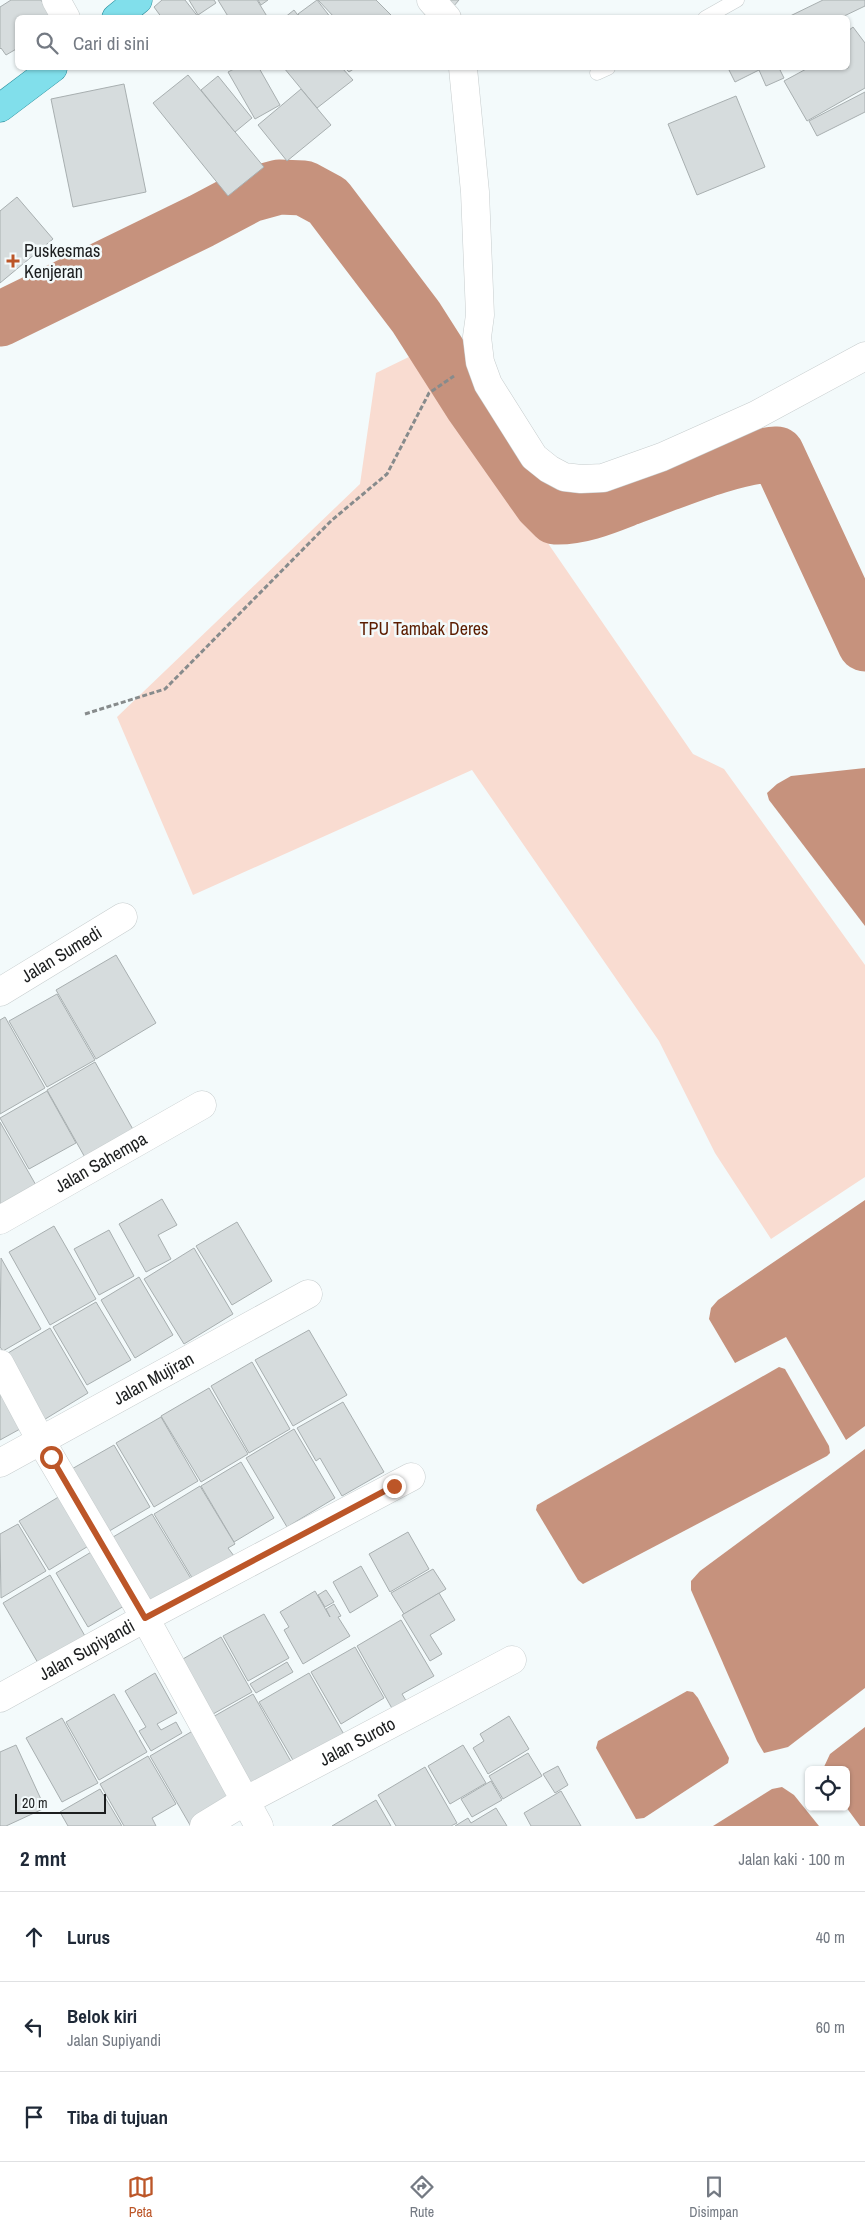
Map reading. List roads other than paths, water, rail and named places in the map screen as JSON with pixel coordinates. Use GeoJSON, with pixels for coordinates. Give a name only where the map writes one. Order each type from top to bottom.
{"type":"FeatureCollection","features":[{"type":"Feature","properties":{"kind":"main road"},"geometry":{"type":"LineString","coordinates":[[120,15],[138,0]]}},
{"type":"Feature","properties":{"kind":"main road"},"geometry":{"type":"LineString","coordinates":[[0,108],[50,70]]}},
{"type":"Feature","properties":{"kind":"street"},"geometry":{"type":"LineString","coordinates":[[56,0],[64,15]]}},
{"type":"Feature","properties":{"kind":"street"},"geometry":{"type":"LineString","coordinates":[[463,70],[475,192],[480,315],[477,337],[480,362],[488,384],[534,457],[549,469],[564,477],[581,479],[603,478],[662,457],[756,415],[865,356]]}},
{"type":"Feature","properties":{"kind":"street","name":"Jalan Sumedi"},"geometry":{"type":"LineString","coordinates":[[0,992],[123,917]]}},
{"type":"Feature","properties":{"kind":"street","name":"Jalan Sahempa"},"geometry":{"type":"LineString","coordinates":[[0,1220],[202,1104]]}},
{"type":"Feature","properties":{"kind":"street","name":"Jalan Mujiran"},"geometry":{"type":"LineString","coordinates":[[0,1463],[308,1294]]}},
{"type":"Feature","properties":{"kind":"street"},"geometry":{"type":"LineString","coordinates":[[0,1364],[42,1441],[145,1618],[259,1826]]}},
{"type":"Feature","properties":{"kind":"street","name":"Jalan Supiyandi"},"geometry":{"type":"LineString","coordinates":[[0,1698],[145,1618],[411,1477]]}},
{"type":"Feature","properties":{"kind":"street","name":"Jalan Suroto"},"geometry":{"type":"LineString","coordinates":[[204,1826],[245,1801],[512,1660]]}},
{"type":"Feature","properties":{"kind":"lane"},"geometry":{"type":"LineString","coordinates":[[710,15],[737,0]]}},
{"type":"Feature","properties":{"kind":"waterway"},"geometry":{"type":"LineString","coordinates":[[0,319],[201,221],[250,195],[279,187],[304,188],[328,201],[416,317],[472,405],[541,503],[555,517],[574,516],[593,511],[720,465],[758,456],[777,454],[865,644]]}},
{"type":"Feature","properties":{"kind":"place","name":"Puskesmas Kenjeran"},"geometry":{"type":"Point","coordinates":[13,261]}},
{"type":"Feature","properties":{"kind":"park label","name":"TPU Tambak Deres"},"geometry":{"type":"Point","coordinates":[424,629]}}]}
